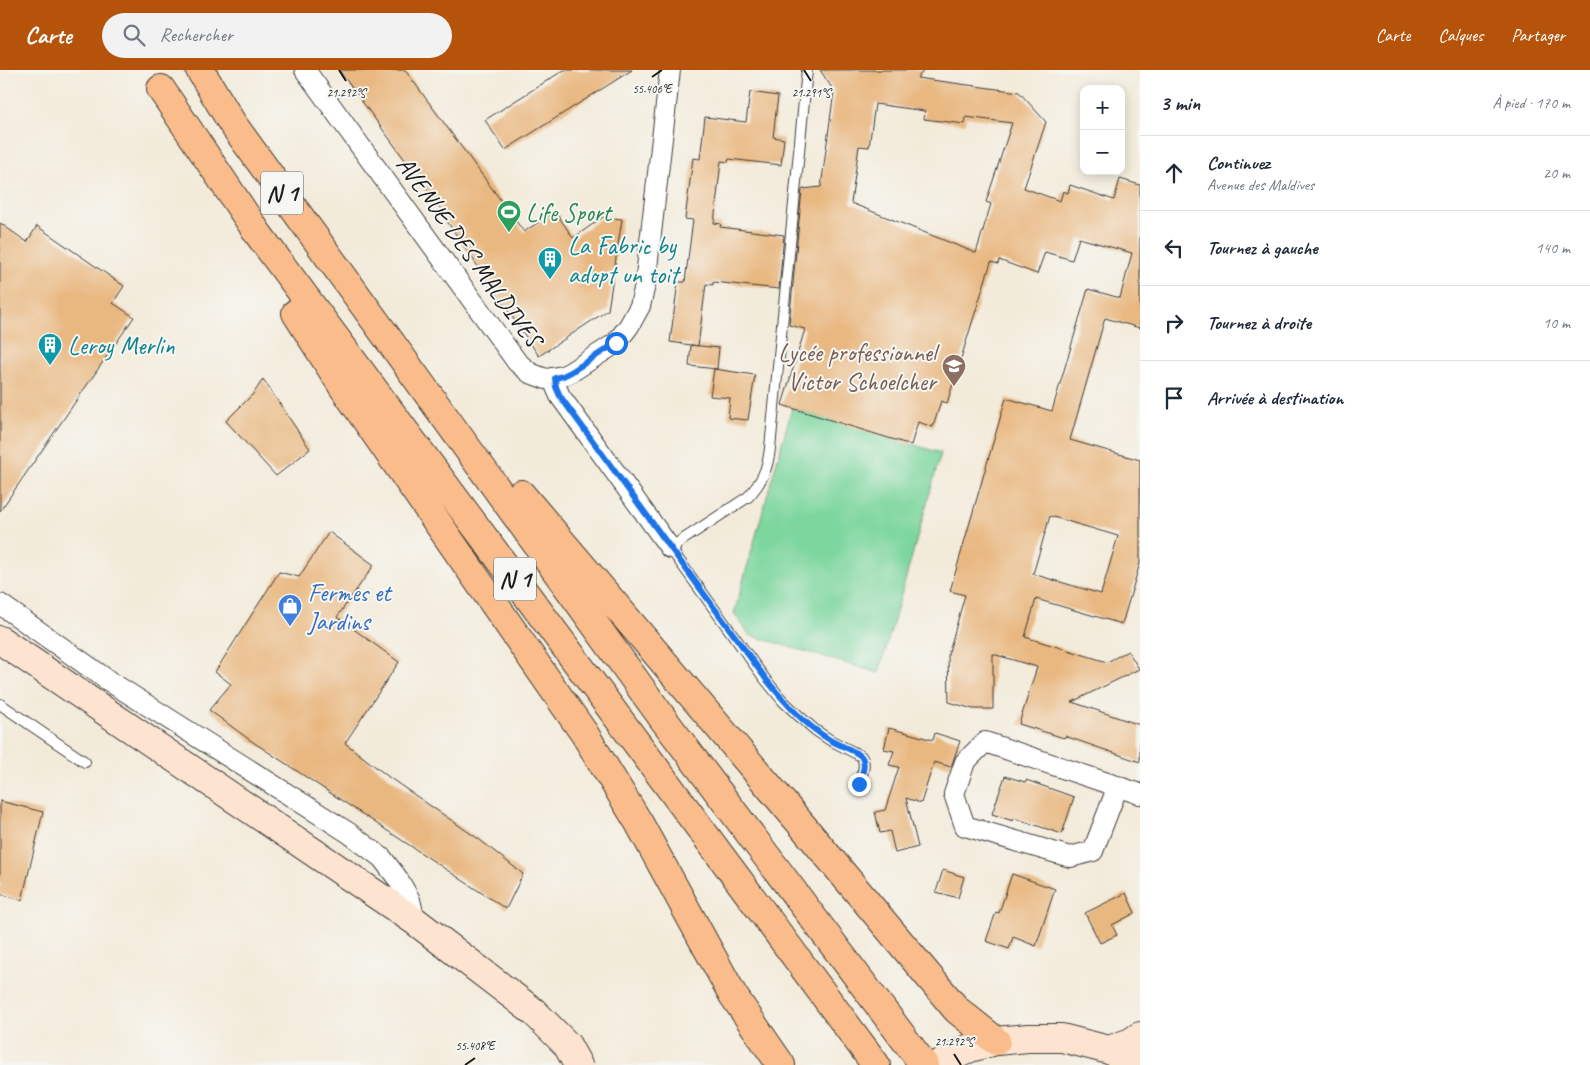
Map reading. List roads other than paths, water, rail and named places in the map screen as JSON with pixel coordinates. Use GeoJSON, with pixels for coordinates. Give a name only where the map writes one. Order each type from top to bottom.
{"type":"FeatureCollection","features":[{"type":"Feature","properties":{"kind":"highway","name":"N 1"},"geometry":{"type":"LineString","coordinates":[[200,70],[232,123],[664,720],[924,1065]]}},
{"type":"Feature","properties":{"kind":"highway","name":"N 1"},"geometry":{"type":"LineString","coordinates":[[156,80],[265,243],[876,1065]]}},
{"type":"Feature","properties":{"kind":"highway"},"geometry":{"type":"LineString","coordinates":[[156,80],[249,240],[343,387],[584,733],[639,823],[733,995],[781,1065]]}},
{"type":"Feature","properties":{"kind":"highway"},"geometry":{"type":"LineString","coordinates":[[368,313],[957,1010],[996,1041]]}},
{"type":"Feature","properties":{"kind":"main road"},"geometry":{"type":"LineString","coordinates":[[0,640],[414,921],[534,1012],[567,1045],[578,1065]]}},
{"type":"Feature","properties":{"kind":"main road"},"geometry":{"type":"LineString","coordinates":[[1109,1050],[1131,1042],[1140,1036]]}},
{"type":"Feature","properties":{"kind":"main road"},"geometry":{"type":"LineString","coordinates":[[936,1065],[970,1048],[996,1041],[1028,1038],[1062,1038],[1109,1050],[1139,1065]]}},
{"type":"Feature","properties":{"kind":"street","name":"AVENUE DES MALDIVES"},"geometry":{"type":"LineString","coordinates":[[305,70],[517,362],[538,377],[546,379],[555,378]]}},
{"type":"Feature","properties":{"kind":"street"},"geometry":{"type":"LineString","coordinates":[[670,70],[645,284],[640,306],[629,326],[616,343],[571,372],[555,378],[560,396],[670,548]]}},
{"type":"Feature","properties":{"kind":"street"},"geometry":{"type":"LineString","coordinates":[[0,604],[109,682],[349,833],[382,858],[398,879],[410,900],[414,921]]}},
{"type":"Feature","properties":{"kind":"street"},"geometry":{"type":"LineString","coordinates":[[1118,786],[1093,851],[1070,857],[965,826],[954,794],[965,762],[985,742],[1118,786],[1140,794]]}},
{"type":"Feature","properties":{"kind":"lane"},"geometry":{"type":"LineString","coordinates":[[807,70],[770,448],[766,470],[755,489],[744,500],[670,548],[783,701],[815,730],[861,756],[864,760],[864,765],[859,784]]}},
{"type":"Feature","properties":{"kind":"lane"},"geometry":{"type":"LineString","coordinates":[[0,704],[85,762]]}},
{"type":"Feature","properties":{"kind":"place","name":"Life Sport"},"geometry":{"type":"Point","coordinates":[509,233]}},
{"type":"Feature","properties":{"kind":"place","name":"La Fabric by adopt un toit"},"geometry":{"type":"Point","coordinates":[550,280]}},
{"type":"Feature","properties":{"kind":"place","name":"Leroy Merlin"},"geometry":{"type":"Point","coordinates":[50,366]}},
{"type":"Feature","properties":{"kind":"place","name":"Lycée professionnel Victor Schoelcher"},"geometry":{"type":"Point","coordinates":[954,387]}},
{"type":"Feature","properties":{"kind":"place","name":"Fermes et Jardins"},"geometry":{"type":"Point","coordinates":[290,627]}}]}
